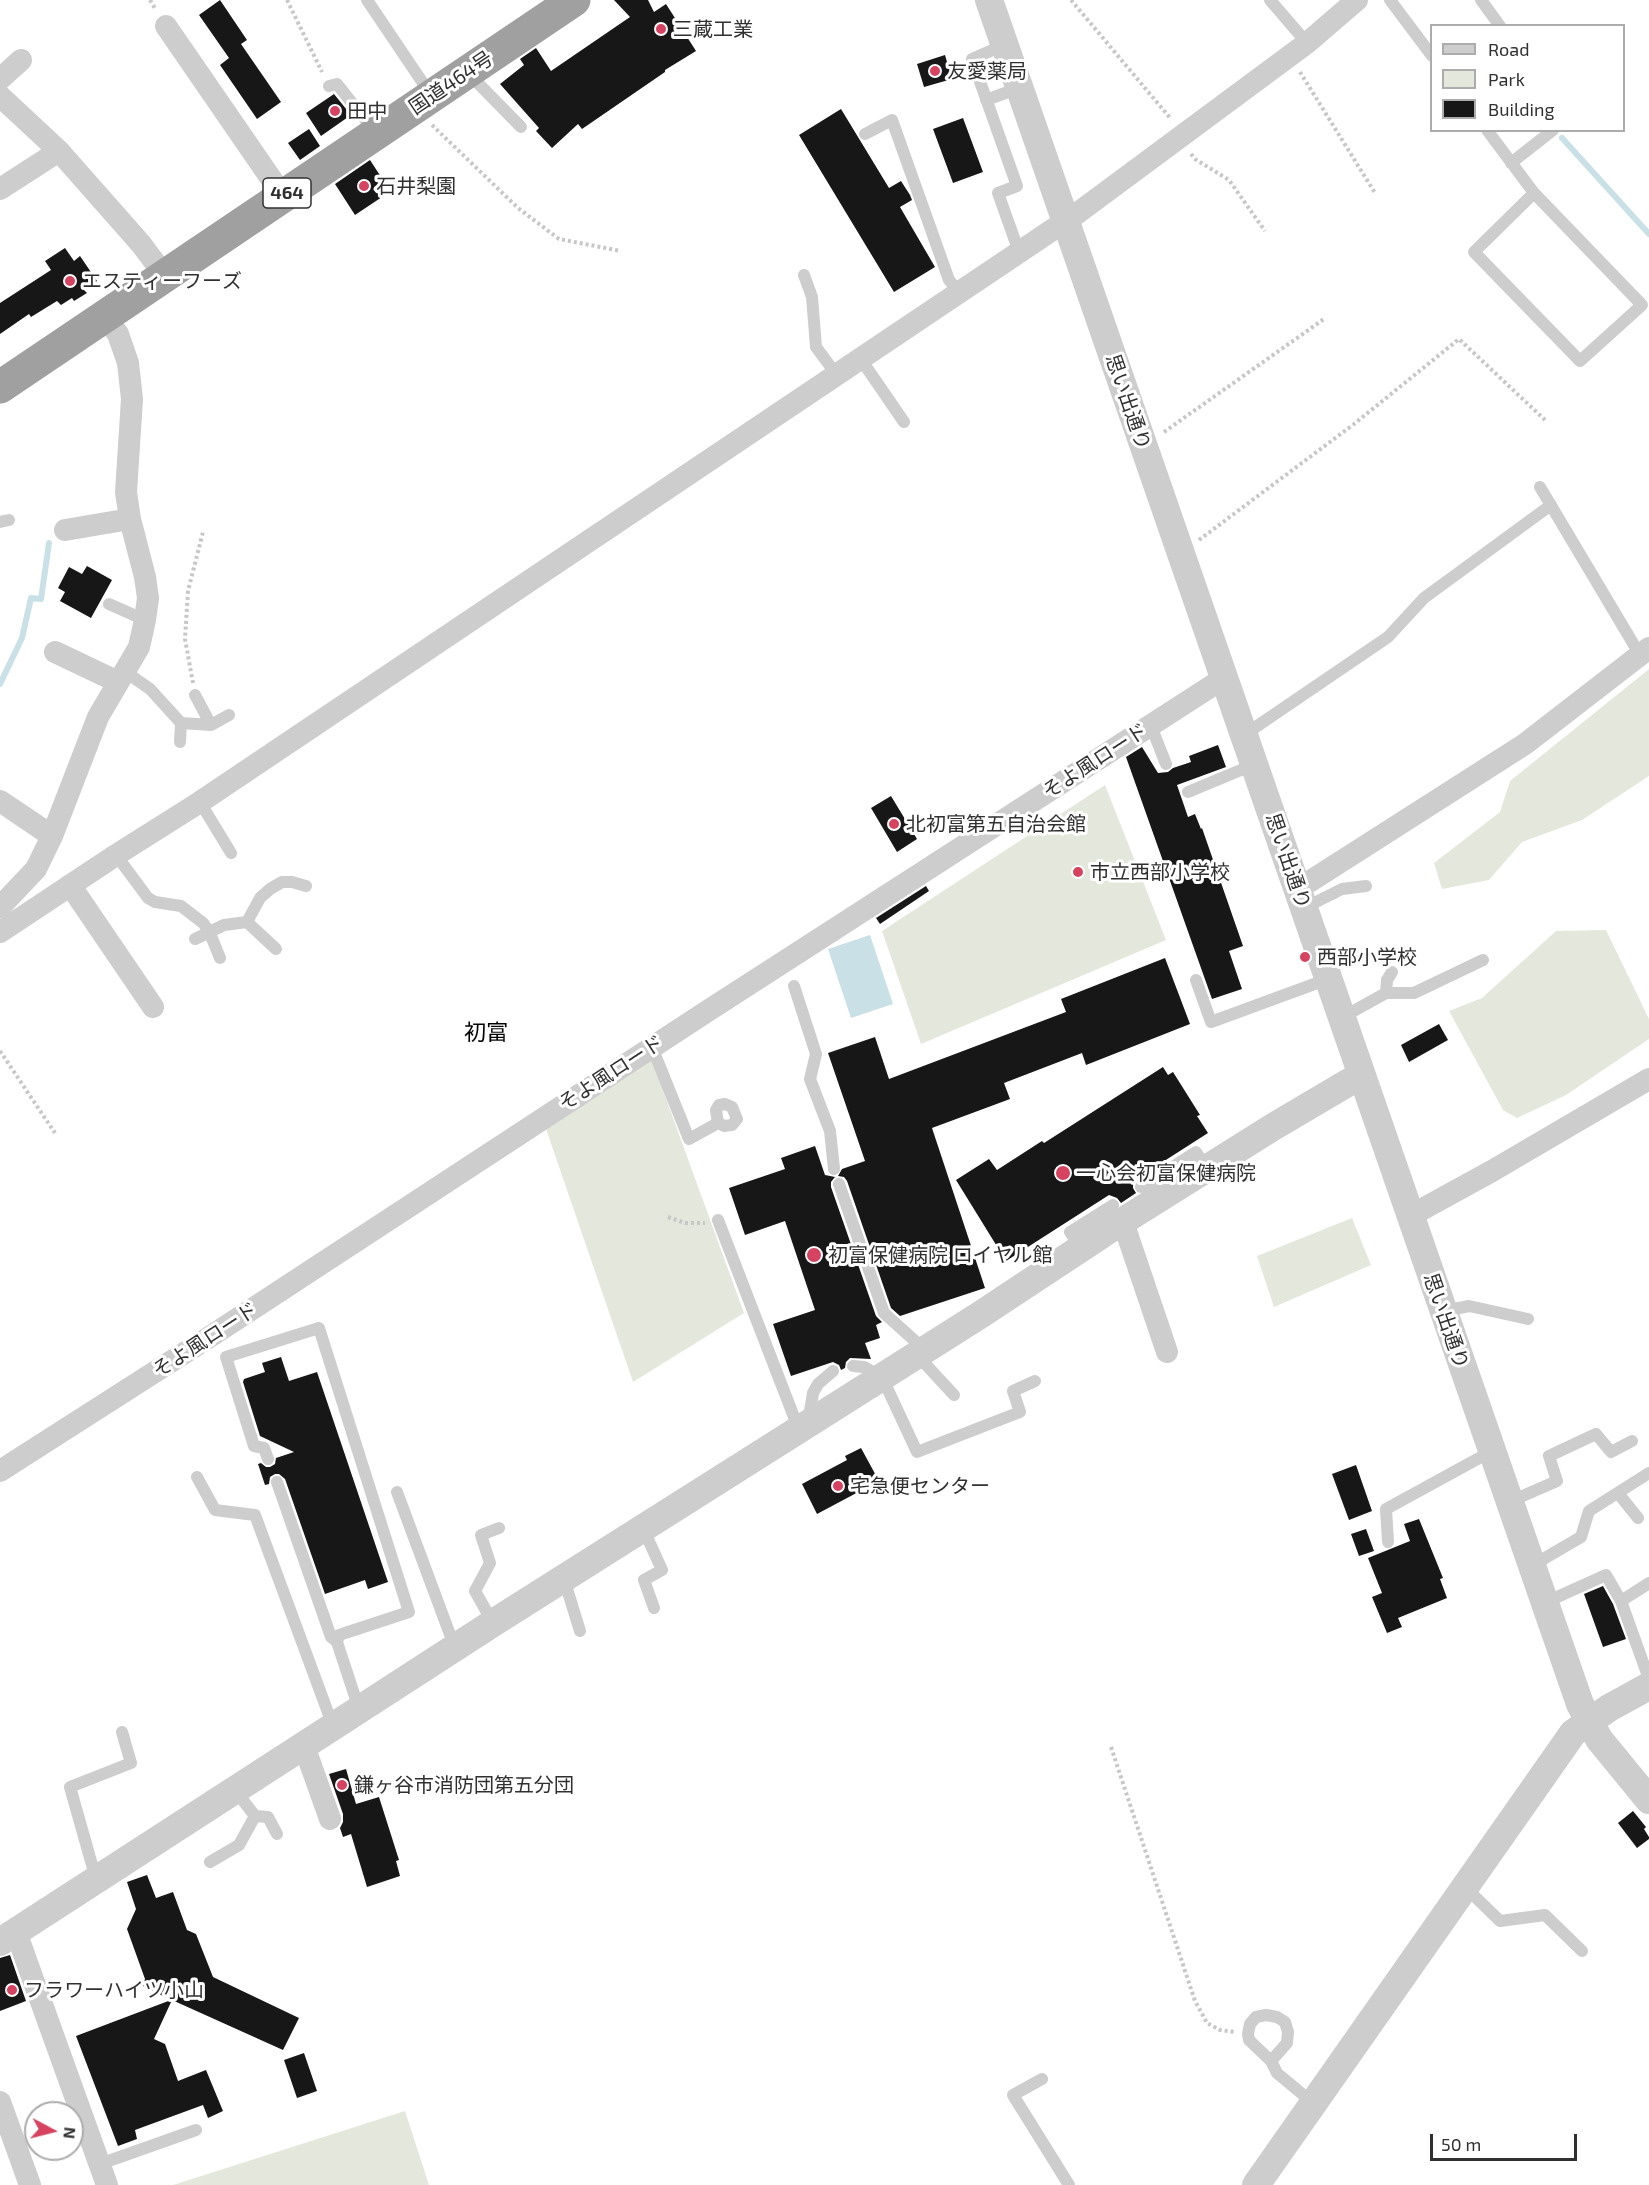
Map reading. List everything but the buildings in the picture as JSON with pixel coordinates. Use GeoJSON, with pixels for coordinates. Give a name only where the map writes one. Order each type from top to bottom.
{"type":"FeatureCollection","features":[{"type":"Feature","properties":{"kind":"highway","name":"国道464号"},"geometry":{"type":"LineString","coordinates":[[0,387],[574,0]]}},
{"type":"Feature","properties":{"kind":"street","name":"思い出通り"},"geometry":{"type":"LineString","coordinates":[[989,0],[1580,1704],[1599,1740],[1649,1800]]}},
{"type":"Feature","properties":{"kind":"street"},"geometry":{"type":"LineString","coordinates":[[0,932],[200,802],[1066,220],[1181,138],[1298,49],[1357,0]]}},
{"type":"Feature","properties":{"kind":"street"},"geometry":{"type":"LineString","coordinates":[[166,26],[283,196]]}},
{"type":"Feature","properties":{"kind":"street"},"geometry":{"type":"LineString","coordinates":[[0,79],[21,60]]}},
{"type":"Feature","properties":{"kind":"street"},"geometry":{"type":"LineString","coordinates":[[0,96],[59,151],[141,244],[165,276]]}},
{"type":"Feature","properties":{"kind":"street"},"geometry":{"type":"LineString","coordinates":[[0,189],[59,151]]}},
{"type":"Feature","properties":{"kind":"street"},"geometry":{"type":"LineString","coordinates":[[0,907],[36,869],[52,836],[98,717],[139,647],[145,620],[148,598],[145,577],[130,519],[126,492],[132,399],[128,363],[117,334],[105,316]]}},
{"type":"Feature","properties":{"kind":"street"},"geometry":{"type":"LineString","coordinates":[[65,530],[130,519]]}},
{"type":"Feature","properties":{"kind":"street"},"geometry":{"type":"LineString","coordinates":[[1301,898],[1525,744],[1645,651]]}},
{"type":"Feature","properties":{"kind":"street"},"geometry":{"type":"LineString","coordinates":[[55,652],[121,676]]}},
{"type":"Feature","properties":{"kind":"street","name":"そよ風ロード"},"geometry":{"type":"LineString","coordinates":[[0,1471],[212,1336],[652,1047],[956,857],[1224,678]]}},
{"type":"Feature","properties":{"kind":"street"},"geometry":{"type":"LineString","coordinates":[[0,801],[52,836]]}},
{"type":"Feature","properties":{"kind":"street"},"geometry":{"type":"LineString","coordinates":[[70,885],[153,1006]]}},
{"type":"Feature","properties":{"kind":"street"},"geometry":{"type":"LineString","coordinates":[[104,2174],[8,1937],[493,1623],[1081,1249],[1118,1213],[1207,1169],[1361,1075]]}},
{"type":"Feature","properties":{"kind":"street"},"geometry":{"type":"LineString","coordinates":[[1410,1216],[1649,1079]]}},
{"type":"Feature","properties":{"kind":"street"},"geometry":{"type":"LineString","coordinates":[[1118,1213],[1167,1352]]}},
{"type":"Feature","properties":{"kind":"street"},"geometry":{"type":"LineString","coordinates":[[1256,2185],[1573,1733],[1649,1686]]}},
{"type":"Feature","properties":{"kind":"street"},"geometry":{"type":"LineString","coordinates":[[304,1746],[330,1818]]}},
{"type":"Feature","properties":{"kind":"street"},"geometry":{"type":"LineString","coordinates":[[0,2102],[30,2185]]}},
{"type":"Feature","properties":{"kind":"lane"},"geometry":{"type":"LineString","coordinates":[[368,0],[423,102]]}},
{"type":"Feature","properties":{"kind":"lane"},"geometry":{"type":"LineString","coordinates":[[1270,0],[1298,49]]}},
{"type":"Feature","properties":{"kind":"lane"},"geometry":{"type":"LineString","coordinates":[[1390,0],[1430,55]]}},
{"type":"Feature","properties":{"kind":"lane"},"geometry":{"type":"LineString","coordinates":[[1481,0],[1499,24]]}},
{"type":"Feature","properties":{"kind":"lane"},"geometry":{"type":"LineString","coordinates":[[1004,45],[972,59],[1017,186],[998,193],[1019,252]]}},
{"type":"Feature","properties":{"kind":"lane"},"geometry":{"type":"LineString","coordinates":[[467,72],[521,128]]}},
{"type":"Feature","properties":{"kind":"lane"},"geometry":{"type":"LineString","coordinates":[[329,86],[337,84],[376,133]]}},
{"type":"Feature","properties":{"kind":"lane"},"geometry":{"type":"LineString","coordinates":[[986,100],[1019,88]]}},
{"type":"Feature","properties":{"kind":"lane"},"geometry":{"type":"LineString","coordinates":[[865,134],[892,120],[949,280],[958,292]]}},
{"type":"Feature","properties":{"kind":"lane"},"geometry":{"type":"LineString","coordinates":[[1488,132],[1534,194],[1642,305],[1580,361],[1474,252],[1534,194]]}},
{"type":"Feature","properties":{"kind":"lane"},"geometry":{"type":"LineString","coordinates":[[1511,163],[1550,132]]}},
{"type":"Feature","properties":{"kind":"lane"},"geometry":{"type":"LineString","coordinates":[[804,274],[812,297],[816,347],[836,374]]}},
{"type":"Feature","properties":{"kind":"lane"},"geometry":{"type":"LineString","coordinates":[[860,358],[904,422]]}},
{"type":"Feature","properties":{"kind":"lane"},"geometry":{"type":"LineString","coordinates":[[1540,487],[1645,651]]}},
{"type":"Feature","properties":{"kind":"lane"},"geometry":{"type":"LineString","coordinates":[[1243,736],[1388,637],[1424,597],[1551,504]]}},
{"type":"Feature","properties":{"kind":"lane"},"geometry":{"type":"LineString","coordinates":[[109,604],[145,620]]}},
{"type":"Feature","properties":{"kind":"lane"},"geometry":{"type":"LineString","coordinates":[[121,676],[150,689],[182,723],[211,725],[229,716]]}},
{"type":"Feature","properties":{"kind":"lane"},"geometry":{"type":"LineString","coordinates":[[195,695],[211,725]]}},
{"type":"Feature","properties":{"kind":"lane"},"geometry":{"type":"LineString","coordinates":[[180,742],[182,723]]}},
{"type":"Feature","properties":{"kind":"lane"},"geometry":{"type":"LineString","coordinates":[[1151,726],[1166,764]]}},
{"type":"Feature","properties":{"kind":"lane"},"geometry":{"type":"LineString","coordinates":[[1188,792],[1253,765]]}},
{"type":"Feature","properties":{"kind":"lane"},"geometry":{"type":"LineString","coordinates":[[200,802],[231,853]]}},
{"type":"Feature","properties":{"kind":"lane"},"geometry":{"type":"LineString","coordinates":[[116,855],[148,898],[155,902],[181,906],[203,924],[209,931],[220,958]]}},
{"type":"Feature","properties":{"kind":"lane"},"geometry":{"type":"LineString","coordinates":[[247,922],[260,898],[270,889],[282,882],[306,886]]}},
{"type":"Feature","properties":{"kind":"lane"},"geometry":{"type":"LineString","coordinates":[[1301,898],[1366,886]]}},
{"type":"Feature","properties":{"kind":"lane"},"geometry":{"type":"LineString","coordinates":[[195,939],[224,925],[247,922]]}},
{"type":"Feature","properties":{"kind":"lane"},"geometry":{"type":"LineString","coordinates":[[247,922],[276,949]]}},
{"type":"Feature","properties":{"kind":"lane"},"geometry":{"type":"LineString","coordinates":[[1341,1018],[1386,993],[1414,993],[1483,960]]}},
{"type":"Feature","properties":{"kind":"lane"},"geometry":{"type":"LineString","coordinates":[[1386,993],[1387,980],[1392,972]]}},
{"type":"Feature","properties":{"kind":"lane"},"geometry":{"type":"LineString","coordinates":[[1196,980],[1211,1022],[1328,979]]}},
{"type":"Feature","properties":{"kind":"lane"},"geometry":{"type":"LineString","coordinates":[[794,986],[816,1054],[810,1078],[830,1131],[834,1169]]}},
{"type":"Feature","properties":{"kind":"lane"},"geometry":{"type":"LineString","coordinates":[[652,1047],[689,1139],[718,1123]]}},
{"type":"Feature","properties":{"kind":"lane"},"geometry":{"type":"LineString","coordinates":[[1141,1187],[1196,1152],[1207,1169]]}},
{"type":"Feature","properties":{"kind":"lane"},"geometry":{"type":"LineString","coordinates":[[839,1184],[884,1313],[921,1352],[954,1395]]}},
{"type":"Feature","properties":{"kind":"lane"},"geometry":{"type":"LineString","coordinates":[[718,1220],[805,1426]]}},
{"type":"Feature","properties":{"kind":"lane"},"geometry":{"type":"LineString","coordinates":[[1443,1311],[1469,1306],[1528,1319]]}},
{"type":"Feature","properties":{"kind":"lane"},"geometry":{"type":"LineString","coordinates":[[268,1459],[264,1448],[254,1446],[226,1357],[319,1328],[409,1612],[339,1635],[337,1642]]}},
{"type":"Feature","properties":{"kind":"lane"},"geometry":{"type":"LineString","coordinates":[[853,1366],[864,1367],[882,1377],[917,1452],[1020,1412],[1013,1390],[1035,1381]]}},
{"type":"Feature","properties":{"kind":"lane"},"geometry":{"type":"LineString","coordinates":[[805,1426],[813,1393],[825,1377],[833,1371]]}},
{"type":"Feature","properties":{"kind":"lane"},"geometry":{"type":"LineString","coordinates":[[1511,1501],[1557,1481],[1549,1456],[1596,1434],[1611,1452],[1632,1441]]}},
{"type":"Feature","properties":{"kind":"lane"},"geometry":{"type":"LineString","coordinates":[[1388,1542],[1386,1509],[1492,1451]]}},
{"type":"Feature","properties":{"kind":"lane"},"geometry":{"type":"LineString","coordinates":[[1533,1565],[1581,1537],[1589,1511],[1649,1473]]}},
{"type":"Feature","properties":{"kind":"lane"},"geometry":{"type":"LineString","coordinates":[[197,1477],[215,1510],[255,1515],[334,1727]]}},
{"type":"Feature","properties":{"kind":"lane"},"geometry":{"type":"LineString","coordinates":[[277,1482],[331,1637],[337,1642],[359,1710]]}},
{"type":"Feature","properties":{"kind":"lane"},"geometry":{"type":"LineString","coordinates":[[397,1492],[455,1648]]}},
{"type":"Feature","properties":{"kind":"lane"},"geometry":{"type":"LineString","coordinates":[[1618,1493],[1638,1518]]}},
{"type":"Feature","properties":{"kind":"lane"},"geometry":{"type":"LineString","coordinates":[[493,1623],[475,1591],[490,1563],[482,1535],[499,1528]]}},
{"type":"Feature","properties":{"kind":"lane"},"geometry":{"type":"LineString","coordinates":[[643,1528],[662,1570],[644,1580],[654,1608]]}},
{"type":"Feature","properties":{"kind":"lane"},"geometry":{"type":"LineString","coordinates":[[1546,1602],[1606,1575],[1621,1601],[1649,1679]]}},
{"type":"Feature","properties":{"kind":"lane"},"geometry":{"type":"LineString","coordinates":[[564,1579],[580,1631]]}},
{"type":"Feature","properties":{"kind":"lane"},"geometry":{"type":"LineString","coordinates":[[1621,1601],[1649,1583]]}},
{"type":"Feature","properties":{"kind":"lane"},"geometry":{"type":"LineString","coordinates":[[96,1880],[70,1787],[131,1763],[122,1732]]}},
{"type":"Feature","properties":{"kind":"lane"},"geometry":{"type":"LineString","coordinates":[[236,1790],[255,1816]]}},
{"type":"Feature","properties":{"kind":"lane"},"geometry":{"type":"LineString","coordinates":[[255,1816],[268,1816],[277,1834]]}},
{"type":"Feature","properties":{"kind":"lane"},"geometry":{"type":"LineString","coordinates":[[210,1862],[239,1845],[255,1816]]}},
{"type":"Feature","properties":{"kind":"lane"},"geometry":{"type":"LineString","coordinates":[[1465,1887],[1500,1921],[1545,1915],[1582,1951]]}},
{"type":"Feature","properties":{"kind":"lane"},"geometry":{"type":"LineString","coordinates":[[1271,2061],[1287,2043],[1288,2032],[1285,2022],[1277,2017],[1266,2015],[1256,2017],[1250,2024],[1248,2034],[1250,2040],[1271,2061],[1277,2073],[1313,2103]]}},
{"type":"Feature","properties":{"kind":"lane"},"geometry":{"type":"LineString","coordinates":[[1041,2079],[1014,2095],[1069,2185]]}},
{"type":"Feature","properties":{"kind":"lane"},"geometry":{"type":"LineString","coordinates":[[104,2174],[196,2130]]}},
{"type":"Feature","properties":{"kind":"path"},"geometry":{"type":"LineString","coordinates":[[287,0],[329,86]]}},
{"type":"Feature","properties":{"kind":"path"},"geometry":{"type":"LineString","coordinates":[[1071,0],[1167,113],[1195,159],[1229,180],[1265,231]]}},
{"type":"Feature","properties":{"kind":"path"},"geometry":{"type":"LineString","coordinates":[[1298,49],[1375,193]]}},
{"type":"Feature","properties":{"kind":"path"},"geometry":{"type":"LineString","coordinates":[[423,102],[518,208],[560,239],[621,251]]}},
{"type":"Feature","properties":{"kind":"path"},"geometry":{"type":"LineString","coordinates":[[1143,446],[1324,319]]}},
{"type":"Feature","properties":{"kind":"path"},"geometry":{"type":"LineString","coordinates":[[1180,551],[1209,534],[1354,424],[1459,339],[1545,420]]}},
{"type":"Feature","properties":{"kind":"path"},"geometry":{"type":"LineString","coordinates":[[195,695],[185,639],[188,591],[203,532]]}},
{"type":"Feature","properties":{"kind":"path"},"geometry":{"type":"LineString","coordinates":[[0,1051],[55,1133]]}},
{"type":"Feature","properties":{"kind":"path"},"geometry":{"type":"LineString","coordinates":[[668,1217],[675,1221],[693,1224],[718,1220]]}},
{"type":"Feature","properties":{"kind":"path"},"geometry":{"type":"LineString","coordinates":[[1111,1747],[1195,2001],[1207,2023],[1220,2030],[1248,2034]]}},
{"type":"Feature","properties":{"kind":"green space"},"geometry":{"type":"Polygon","coordinates":[[[1649,669],[1649,776],[1582,820],[1522,842],[1489,880],[1442,889],[1434,863],[1500,812],[1510,781],[1649,669]]]}},
{"type":"Feature","properties":{"kind":"green space"},"geometry":{"type":"Polygon","coordinates":[[[1105,785],[1166,940],[921,1044],[882,931],[1105,785]]]}},
{"type":"Feature","properties":{"kind":"green space"},"geometry":{"type":"Polygon","coordinates":[[[1606,930],[1649,1019],[1649,1039],[1566,1095],[1517,1118],[1503,1110],[1449,1011],[1482,998],[1556,931],[1606,930]]]}},
{"type":"Feature","properties":{"kind":"green space"},"geometry":{"type":"Polygon","coordinates":[[[652,1060],[744,1313],[633,1382],[545,1126],[652,1060]]]}},
{"type":"Feature","properties":{"kind":"green space"},"geometry":{"type":"Polygon","coordinates":[[[1352,1218],[1371,1265],[1274,1307],[1257,1256],[1352,1218]]]}},
{"type":"Feature","properties":{"kind":"green space"},"geometry":{"type":"Polygon","coordinates":[[[405,2111],[429,2185],[173,2185],[405,2111]]]}},
{"type":"Feature","properties":{"kind":"water"},"geometry":{"type":"Polygon","coordinates":[[[870,935],[893,1004],[851,1018],[828,949],[870,935]]]}},
{"type":"Feature","properties":{"kind":"waterway"},"geometry":{"type":"LineString","coordinates":[[1562,138],[1649,234]]}},
{"type":"Feature","properties":{"kind":"waterway"},"geometry":{"type":"LineString","coordinates":[[0,684],[22,638],[31,598],[41,599],[49,543]]}},
{"type":"Feature","properties":{"kind":"place","name":"三蔵工業"},"geometry":{"type":"Point","coordinates":[661,29]}},
{"type":"Feature","properties":{"kind":"place","name":"友愛薬局"},"geometry":{"type":"Point","coordinates":[935,71]}},
{"type":"Feature","properties":{"kind":"place","name":"田中"},"geometry":{"type":"Point","coordinates":[335,111]}},
{"type":"Feature","properties":{"kind":"place","name":"石井梨園"},"geometry":{"type":"Point","coordinates":[364,186]}},
{"type":"Feature","properties":{"kind":"place","name":"エスティーフーズ"},"geometry":{"type":"Point","coordinates":[70,281]}},
{"type":"Feature","properties":{"kind":"place","name":"北初富第五自治会館"},"geometry":{"type":"Point","coordinates":[894,824]}},
{"type":"Feature","properties":{"kind":"place","name":"市立西部小学校"},"geometry":{"type":"Point","coordinates":[1078,872]}},
{"type":"Feature","properties":{"kind":"place","name":"西部小学校"},"geometry":{"type":"Point","coordinates":[1305,957]}},
{"type":"Feature","properties":{"kind":"place","name":"一心会初富保健病院"},"geometry":{"type":"Point","coordinates":[1063,1173]}},
{"type":"Feature","properties":{"kind":"place","name":"初富保健病院 ロイヤル館"},"geometry":{"type":"Point","coordinates":[814,1255]}},
{"type":"Feature","properties":{"kind":"place","name":"宅急便センター"},"geometry":{"type":"Point","coordinates":[838,1486]}},
{"type":"Feature","properties":{"kind":"place","name":"鎌ヶ谷市消防団第五分団"},"geometry":{"type":"Point","coordinates":[342,1785]}},
{"type":"Feature","properties":{"kind":"place","name":"フラワーハイツ小山"},"geometry":{"type":"Point","coordinates":[12,1990]}},
{"type":"Feature","properties":{"kind":"district","name":"初富"},"geometry":{"type":"Point","coordinates":[486,1033]}}]}
